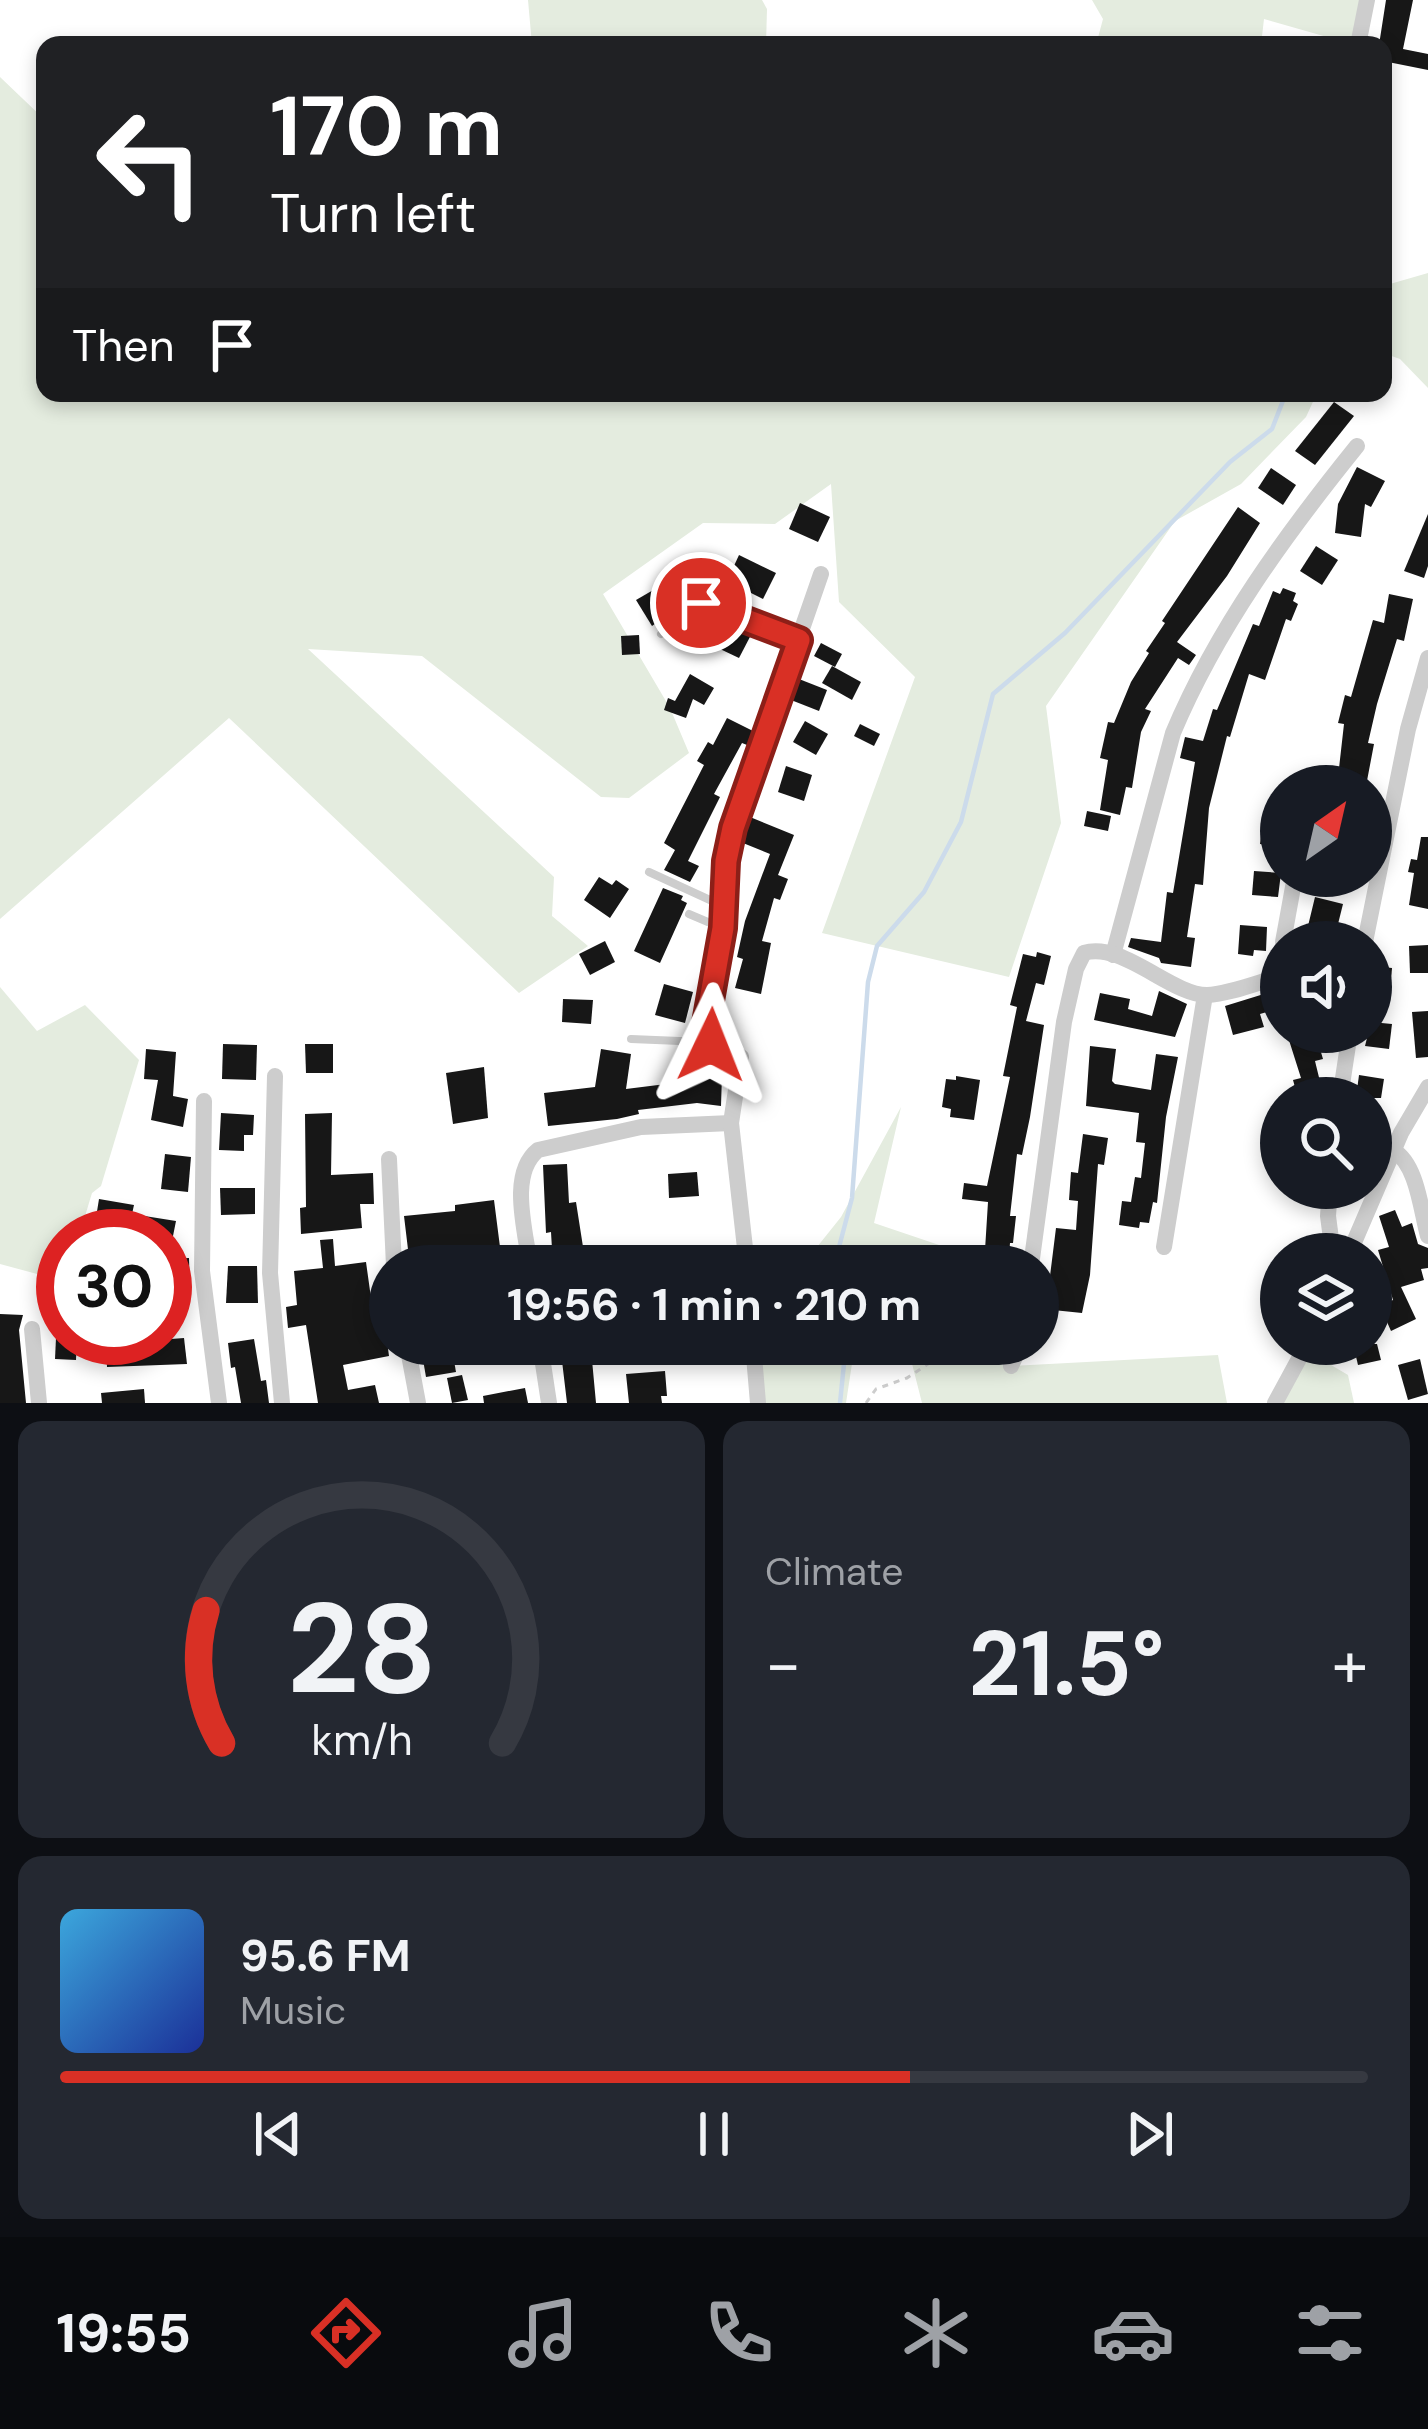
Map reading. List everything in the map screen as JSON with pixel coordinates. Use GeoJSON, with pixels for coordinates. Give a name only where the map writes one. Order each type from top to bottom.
{"type":"FeatureCollection","features":[{"type":"Feature","properties":{"kind":"street"},"geometry":{"type":"LineString","coordinates":[[1360,36],[1367,0]]}},
{"type":"Feature","properties":{"kind":"street"},"geometry":{"type":"LineString","coordinates":[[1113,955],[1173,733],[1186,704],[1277,550],[1357,446]]}},
{"type":"Feature","properties":{"kind":"street"},"geometry":{"type":"LineString","coordinates":[[745,1245],[731,1123],[741,1057],[705,1041],[733,828],[821,574]]}},
{"type":"Feature","properties":{"kind":"street"},"geometry":{"type":"LineString","coordinates":[[1369,921],[1414,701],[1428,658]]}},
{"type":"Feature","properties":{"kind":"street"},"geometry":{"type":"LineString","coordinates":[[1034,1245],[1064,1022],[1084,953],[1094,950],[1113,955],[1205,995],[1260,981]]}},
{"type":"Feature","properties":{"kind":"street"},"geometry":{"type":"LineString","coordinates":[[1164,1247],[1205,995]]}},
{"type":"Feature","properties":{"kind":"street"},"geometry":{"type":"LineString","coordinates":[[275,1076],[270,1273],[281,1403]]}},
{"type":"Feature","properties":{"kind":"street"},"geometry":{"type":"LineString","coordinates":[[1358,1233],[1428,1087]]}},
{"type":"Feature","properties":{"kind":"street"},"geometry":{"type":"LineString","coordinates":[[204,1101],[202,1271],[219,1403]]}},
{"type":"Feature","properties":{"kind":"street"},"geometry":{"type":"LineString","coordinates":[[528,1245],[521,1176],[529,1157],[549,1146],[641,1127],[731,1123]]}},
{"type":"Feature","properties":{"kind":"street"},"geometry":{"type":"LineString","coordinates":[[1394,1151],[1409,1168],[1428,1236]]}},
{"type":"Feature","properties":{"kind":"street"},"geometry":{"type":"LineString","coordinates":[[389,1159],[393,1245]]}},
{"type":"Feature","properties":{"kind":"street"},"geometry":{"type":"LineString","coordinates":[[32,1329],[39,1403]]}},
{"type":"Feature","properties":{"kind":"street"},"geometry":{"type":"LineString","coordinates":[[410,1365],[418,1403]]}},
{"type":"Feature","properties":{"kind":"street"},"geometry":{"type":"LineString","coordinates":[[543,1365],[549,1403]]}},
{"type":"Feature","properties":{"kind":"street"},"geometry":{"type":"LineString","coordinates":[[755,1365],[758,1403]]}},
{"type":"Feature","properties":{"kind":"street"},"geometry":{"type":"LineString","coordinates":[[1275,1403],[1295,1365]]}},
{"type":"Feature","properties":{"kind":"lane"},"geometry":{"type":"LineString","coordinates":[[661,634],[689,606],[701,603],[799,640]]}},
{"type":"Feature","properties":{"kind":"lane"},"geometry":{"type":"LineString","coordinates":[[649,872],[724,907]]}},
{"type":"Feature","properties":{"kind":"lane"},"geometry":{"type":"LineString","coordinates":[[689,914],[723,928]]}},
{"type":"Feature","properties":{"kind":"lane"},"geometry":{"type":"LineString","coordinates":[[631,1039],[705,1041]]}},
{"type":"Feature","properties":{"kind":"path"},"geometry":{"type":"LineString","coordinates":[[866,1403],[876,1389],[926,1365]]}},
{"type":"Feature","properties":{"kind":"shaded area"},"geometry":{"type":"Polygon","coordinates":[[[528,0],[762,0],[767,9],[766,36],[531,36],[528,0]]]}},
{"type":"Feature","properties":{"kind":"shaded area"},"geometry":{"type":"Polygon","coordinates":[[[1092,0],[1367,0],[1360,36],[1324,36],[1264,19],[1262,36],[1098,36],[1103,19],[1092,0]]]}},
{"type":"Feature","properties":{"kind":"shaded area"},"geometry":{"type":"Polygon","coordinates":[[[0,77],[36,111],[36,402],[1313,402],[1306,417],[1241,484],[1175,521],[1046,706],[1061,823],[1009,977],[822,933],[915,677],[839,602],[831,484],[775,524],[703,523],[603,594],[670,708],[689,753],[629,798],[601,797],[422,656],[308,649],[554,877],[552,916],[588,946],[519,993],[229,718],[0,919],[0,77]]]}},
{"type":"Feature","properties":{"kind":"shaded area"},"geometry":{"type":"Polygon","coordinates":[[[1428,273],[1428,388],[1392,356],[1392,283],[1428,273]]]}},
{"type":"Feature","properties":{"kind":"shaded area"},"geometry":{"type":"Polygon","coordinates":[[[0,987],[37,1031],[85,1005],[139,1060],[101,1186],[92,1193],[87,1209],[36,1209],[36,1274],[0,1264],[0,987]]]}},
{"type":"Feature","properties":{"kind":"shaded area"},"geometry":{"type":"Polygon","coordinates":[[[901,1107],[874,1223],[939,1245],[819,1245],[841,1217],[901,1107]]]}},
{"type":"Feature","properties":{"kind":"shaded area"},"geometry":{"type":"Polygon","coordinates":[[[1218,1355],[1227,1403],[922,1403],[912,1365],[1059,1365],[1218,1355]]]}},
{"type":"Feature","properties":{"kind":"shaded area"},"geometry":{"type":"Polygon","coordinates":[[[755,1365],[852,1365],[846,1403],[758,1403],[755,1365]]]}},
{"type":"Feature","properties":{"kind":"shaded area"},"geometry":{"type":"Polygon","coordinates":[[[1295,1365],[1331,1365],[1348,1375],[1354,1403],[1275,1403],[1295,1365]]]}},
{"type":"Feature","properties":{"kind":"building"},"geometry":{"type":"Polygon","coordinates":[[[1386,0],[1413,0],[1403,49],[1428,54],[1428,70],[1392,63],[1392,36],[1380,36],[1386,0]]]}},
{"type":"Feature","properties":{"kind":"building"},"geometry":{"type":"Polygon","coordinates":[[[1334,402],[1354,416],[1315,465],[1295,451],[1334,402]]]}},
{"type":"Feature","properties":{"kind":"building"},"geometry":{"type":"Polygon","coordinates":[[[1357,467],[1385,481],[1371,507],[1365,504],[1361,537],[1335,533],[1338,504],[1357,467]]]}},
{"type":"Feature","properties":{"kind":"building"},"geometry":{"type":"Polygon","coordinates":[[[1271,468],[1296,485],[1283,505],[1258,488],[1271,468]]]}},
{"type":"Feature","properties":{"kind":"building"},"geometry":{"type":"Polygon","coordinates":[[[800,503],[830,517],[818,542],[789,529],[800,503]]]}},
{"type":"Feature","properties":{"kind":"building"},"geometry":{"type":"Polygon","coordinates":[[[1238,507],[1260,523],[1177,642],[1196,655],[1189,665],[1178,658],[1145,709],[1151,711],[1141,732],[1132,788],[1126,787],[1120,815],[1100,810],[1108,760],[1100,758],[1108,722],[1114,723],[1162,621],[1238,507]]]}},
{"type":"Feature","properties":{"kind":"building"},"geometry":{"type":"Polygon","coordinates":[[[1428,514],[1428,566],[1424,578],[1404,571],[1428,514]]]}},
{"type":"Feature","properties":{"kind":"building"},"geometry":{"type":"Polygon","coordinates":[[[1316,546],[1338,560],[1322,585],[1300,571],[1316,546]]]}},
{"type":"Feature","properties":{"kind":"building"},"geometry":{"type":"Polygon","coordinates":[[[739,555],[776,573],[763,599],[727,581],[739,555]]]}},
{"type":"Feature","properties":{"kind":"building"},"geometry":{"type":"Polygon","coordinates":[[[675,561],[703,575],[693,597],[663,585],[675,561]]]}},
{"type":"Feature","properties":{"kind":"building"},"geometry":{"type":"Polygon","coordinates":[[[1283,588],[1296,593],[1293,601],[1298,604],[1291,621],[1286,619],[1265,680],[1249,674],[1209,808],[1203,885],[1195,884],[1187,937],[1195,938],[1191,967],[1161,963],[1159,958],[1128,947],[1131,938],[1161,942],[1195,762],[1180,758],[1185,737],[1203,741],[1253,624],[1259,626],[1273,591],[1280,594],[1283,588]]]}},
{"type":"Feature","properties":{"kind":"building"},"geometry":{"type":"Polygon","coordinates":[[[655,589],[670,613],[652,626],[636,600],[655,589]]]}},
{"type":"Feature","properties":{"kind":"building"},"geometry":{"type":"Polygon","coordinates":[[[1389,594],[1413,599],[1404,641],[1397,639],[1377,704],[1368,743],[1374,744],[1370,765],[1339,765],[1344,724],[1338,723],[1345,695],[1351,697],[1373,620],[1384,623],[1389,594]]]}},
{"type":"Feature","properties":{"kind":"building"},"geometry":{"type":"Polygon","coordinates":[[[713,616],[752,633],[739,658],[701,640],[713,616]]]}},
{"type":"Feature","properties":{"kind":"building"},"geometry":{"type":"Polygon","coordinates":[[[639,635],[640,654],[622,655],[621,636],[639,635]]]}},
{"type":"Feature","properties":{"kind":"building"},"geometry":{"type":"Polygon","coordinates":[[[821,643],[842,654],[835,667],[814,656],[821,643]]]}},
{"type":"Feature","properties":{"kind":"building"},"geometry":{"type":"Polygon","coordinates":[[[832,666],[861,682],[852,700],[822,683],[832,666]]]}},
{"type":"Feature","properties":{"kind":"building"},"geometry":{"type":"Polygon","coordinates":[[[690,674],[714,688],[704,705],[693,699],[686,718],[664,710],[668,698],[675,701],[690,674]]]}},
{"type":"Feature","properties":{"kind":"building"},"geometry":{"type":"Polygon","coordinates":[[[799,679],[827,690],[819,711],[791,700],[799,679]]]}},
{"type":"Feature","properties":{"kind":"building"},"geometry":{"type":"Polygon","coordinates":[[[727,718],[753,731],[714,794],[720,797],[688,861],[699,866],[690,882],[664,870],[675,850],[664,843],[704,765],[697,761],[708,742],[713,745],[727,718]]]}},
{"type":"Feature","properties":{"kind":"building"},"geometry":{"type":"Polygon","coordinates":[[[805,721],[828,734],[816,755],[793,742],[805,721]]]}},
{"type":"Feature","properties":{"kind":"building"},"geometry":{"type":"Polygon","coordinates":[[[860,724],[880,734],[874,746],[854,736],[860,724]]]}},
{"type":"Feature","properties":{"kind":"building"},"geometry":{"type":"Polygon","coordinates":[[[786,766],[812,775],[804,801],[778,792],[786,766]]]}},
{"type":"Feature","properties":{"kind":"building"},"geometry":{"type":"Polygon","coordinates":[[[1087,811],[1111,816],[1108,831],[1084,826],[1087,811]]]}},
{"type":"Feature","properties":{"kind":"building"},"geometry":{"type":"Polygon","coordinates":[[[750,817],[794,835],[778,875],[788,879],[780,900],[774,898],[762,941],[771,943],[761,994],[735,988],[743,959],[737,957],[745,921],[770,854],[743,843],[750,817]]]}},
{"type":"Feature","properties":{"kind":"building"},"geometry":{"type":"Polygon","coordinates":[[[1421,837],[1428,837],[1428,909],[1409,905],[1414,873],[1408,872],[1411,859],[1417,860],[1421,837]]]}},
{"type":"Feature","properties":{"kind":"building"},"geometry":{"type":"Polygon","coordinates":[[[1254,871],[1260,871],[1260,896],[1252,895],[1254,871]]]}},
{"type":"Feature","properties":{"kind":"building"},"geometry":{"type":"Polygon","coordinates":[[[599,877],[629,889],[610,918],[584,900],[599,877]]]}},
{"type":"Feature","properties":{"kind":"building"},"geometry":{"type":"Polygon","coordinates":[[[663,888],[683,896],[681,900],[687,903],[660,963],[634,951],[663,888]]]}},
{"type":"Feature","properties":{"kind":"building"},"geometry":{"type":"Polygon","coordinates":[[[1315,897],[1343,904],[1339,921],[1309,921],[1315,897]]]}},
{"type":"Feature","properties":{"kind":"building"},"geometry":{"type":"Polygon","coordinates":[[[1240,925],[1260,926],[1260,950],[1254,950],[1253,956],[1238,954],[1240,925]]]}},
{"type":"Feature","properties":{"kind":"building"},"geometry":{"type":"Polygon","coordinates":[[[605,941],[615,962],[590,975],[579,954],[605,941]]]}},
{"type":"Feature","properties":{"kind":"building"},"geometry":{"type":"Polygon","coordinates":[[[1428,945],[1428,973],[1410,973],[1409,946],[1428,945]]]}},
{"type":"Feature","properties":{"kind":"building"},"geometry":{"type":"Polygon","coordinates":[[[1037,952],[1051,956],[1044,985],[1036,983],[1026,1021],[1044,1025],[1030,1117],[1022,1155],[1017,1154],[1010,1216],[1016,1216],[1013,1243],[985,1245],[988,1202],[962,1199],[964,1183],[987,1186],[1010,1077],[1003,1076],[1017,1007],[1010,1005],[1023,954],[1036,957],[1037,952]]]}},
{"type":"Feature","properties":{"kind":"building"},"geometry":{"type":"Polygon","coordinates":[[[664,984],[693,992],[685,1023],[655,1015],[664,984]]]}},
{"type":"Feature","properties":{"kind":"building"},"geometry":{"type":"Polygon","coordinates":[[[1159,991],[1187,1004],[1175,1037],[1094,1020],[1100,993],[1130,999],[1128,1009],[1152,1016],[1159,991]]]}},
{"type":"Feature","properties":{"kind":"building"},"geometry":{"type":"Polygon","coordinates":[[[1260,995],[1260,1028],[1233,1035],[1225,1006],[1260,995]]]}},
{"type":"Feature","properties":{"kind":"building"},"geometry":{"type":"Polygon","coordinates":[[[563,999],[593,1000],[591,1024],[562,1022],[563,999]]]}},
{"type":"Feature","properties":{"kind":"building"},"geometry":{"type":"Polygon","coordinates":[[[1428,1011],[1428,1057],[1416,1058],[1412,1012],[1428,1011]]]}},
{"type":"Feature","properties":{"kind":"building"},"geometry":{"type":"Polygon","coordinates":[[[223,1044],[257,1045],[256,1080],[222,1079],[223,1044]]]}},
{"type":"Feature","properties":{"kind":"building"},"geometry":{"type":"Polygon","coordinates":[[[305,1044],[333,1044],[333,1073],[306,1073],[305,1044]]]}},
{"type":"Feature","properties":{"kind":"building"},"geometry":{"type":"Polygon","coordinates":[[[1090,1046],[1116,1049],[1115,1084],[1151,1090],[1156,1054],[1178,1057],[1157,1203],[1153,1202],[1149,1223],[1140,1222],[1139,1228],[1119,1225],[1122,1201],[1131,1202],[1135,1177],[1141,1178],[1145,1143],[1136,1142],[1139,1113],[1086,1106],[1090,1046]]]}},
{"type":"Feature","properties":{"kind":"building"},"geometry":{"type":"Polygon","coordinates":[[[146,1049],[176,1052],[173,1096],[188,1099],[183,1127],[151,1120],[158,1080],[144,1079],[146,1049]]]}},
{"type":"Feature","properties":{"kind":"building"},"geometry":{"type":"Polygon","coordinates":[[[601,1049],[631,1054],[626,1089],[698,1080],[698,1074],[722,1075],[721,1106],[697,1103],[638,1110],[639,1114],[617,1119],[548,1126],[544,1093],[595,1087],[601,1049]]]}},
{"type":"Feature","properties":{"kind":"building"},"geometry":{"type":"Polygon","coordinates":[[[1293,1053],[1321,1053],[1323,1059],[1315,1061],[1319,1077],[1301,1077],[1293,1053]]]}},
{"type":"Feature","properties":{"kind":"building"},"geometry":{"type":"Polygon","coordinates":[[[484,1067],[488,1118],[453,1124],[446,1073],[484,1067]]]}},
{"type":"Feature","properties":{"kind":"building"},"geometry":{"type":"Polygon","coordinates":[[[956,1076],[980,1080],[974,1120],[950,1117],[951,1109],[942,1107],[946,1079],[956,1080],[956,1076]]]}},
{"type":"Feature","properties":{"kind":"building"},"geometry":{"type":"Polygon","coordinates":[[[221,1113],[254,1115],[253,1135],[244,1135],[244,1151],[219,1150],[221,1113]]]}},
{"type":"Feature","properties":{"kind":"building"},"geometry":{"type":"Polygon","coordinates":[[[332,1113],[331,1175],[373,1173],[374,1204],[360,1204],[362,1228],[301,1234],[300,1208],[306,1207],[305,1114],[332,1113]]]}},
{"type":"Feature","properties":{"kind":"building"},"geometry":{"type":"Polygon","coordinates":[[[1083,1134],[1108,1138],[1104,1165],[1098,1164],[1090,1275],[1082,1313],[1059,1311],[1059,1245],[1054,1245],[1056,1228],[1076,1230],[1078,1201],[1069,1200],[1071,1172],[1078,1173],[1083,1134]]]}},
{"type":"Feature","properties":{"kind":"building"},"geometry":{"type":"Polygon","coordinates":[[[165,1154],[191,1157],[188,1192],[161,1189],[165,1154]]]}},
{"type":"Feature","properties":{"kind":"building"},"geometry":{"type":"Polygon","coordinates":[[[567,1164],[569,1203],[576,1202],[583,1245],[552,1245],[551,1232],[546,1233],[543,1165],[567,1164]]]}},
{"type":"Feature","properties":{"kind":"building"},"geometry":{"type":"Polygon","coordinates":[[[697,1172],[699,1196],[669,1198],[668,1174],[697,1172]]]}},
{"type":"Feature","properties":{"kind":"building"},"geometry":{"type":"Polygon","coordinates":[[[220,1188],[255,1188],[255,1214],[221,1215],[220,1188]]]}},
{"type":"Feature","properties":{"kind":"building"},"geometry":{"type":"Polygon","coordinates":[[[99,1199],[134,1205],[133,1209],[97,1209],[99,1199]]]}},
{"type":"Feature","properties":{"kind":"building"},"geometry":{"type":"Polygon","coordinates":[[[494,1200],[500,1245],[407,1245],[404,1216],[455,1211],[455,1205],[494,1200]]]}},
{"type":"Feature","properties":{"kind":"building"},"geometry":{"type":"Polygon","coordinates":[[[1395,1210],[1402,1227],[1412,1223],[1418,1244],[1428,1248],[1428,1268],[1421,1269],[1424,1280],[1401,1287],[1416,1319],[1392,1331],[1392,1233],[1384,1233],[1379,1216],[1395,1210]]]}},
{"type":"Feature","properties":{"kind":"building"},"geometry":{"type":"Polygon","coordinates":[[[333,1239],[335,1266],[366,1262],[369,1360],[343,1365],[348,1390],[375,1385],[379,1403],[318,1403],[306,1325],[288,1328],[286,1307],[297,1305],[294,1271],[323,1268],[320,1240],[333,1239]]]}},
{"type":"Feature","properties":{"kind":"building"},"geometry":{"type":"Polygon","coordinates":[[[228,1266],[257,1266],[258,1303],[226,1303],[228,1266]]]}},
{"type":"Feature","properties":{"kind":"building"},"geometry":{"type":"Polygon","coordinates":[[[0,1314],[23,1315],[19,1330],[26,1403],[0,1403],[0,1314]]]}},
{"type":"Feature","properties":{"kind":"building"},"geometry":{"type":"Polygon","coordinates":[[[254,1339],[269,1403],[241,1403],[235,1367],[231,1368],[228,1343],[254,1339]]]}},
{"type":"Feature","properties":{"kind":"building"},"geometry":{"type":"Polygon","coordinates":[[[1420,1359],[1428,1394],[1408,1400],[1398,1365],[1420,1359]]]}},
{"type":"Feature","properties":{"kind":"building"},"geometry":{"type":"Polygon","coordinates":[[[424,1365],[455,1365],[456,1372],[426,1377],[424,1365]]]}},
{"type":"Feature","properties":{"kind":"building"},"geometry":{"type":"Polygon","coordinates":[[[562,1365],[592,1365],[596,1403],[567,1403],[562,1365]]]}},
{"type":"Feature","properties":{"kind":"building"},"geometry":{"type":"Polygon","coordinates":[[[665,1371],[667,1396],[661,1396],[662,1403],[629,1403],[626,1374],[665,1371]]]}},
{"type":"Feature","properties":{"kind":"building"},"geometry":{"type":"Polygon","coordinates":[[[462,1375],[468,1400],[452,1403],[447,1378],[462,1375]]]}},
{"type":"Feature","properties":{"kind":"building"},"geometry":{"type":"Polygon","coordinates":[[[525,1388],[528,1403],[484,1403],[483,1396],[525,1388]]]}},
{"type":"Feature","properties":{"kind":"building"},"geometry":{"type":"Polygon","coordinates":[[[144,1389],[145,1403],[102,1403],[101,1393],[144,1389]]]}},
{"type":"Feature","properties":{"kind":"waterway"},"geometry":{"type":"LineString","coordinates":[[840,1245],[852,1198],[868,982],[877,946],[924,892],[961,822],[993,694],[1065,633],[1230,462],[1272,429],[1282,402]]}},
{"type":"Feature","properties":{"kind":"waterway"},"geometry":{"type":"LineString","coordinates":[[840,1403],[844,1365]]}},
{"type":"Feature","properties":{"kind":"route"},"geometry":{"type":"LineString","coordinates":[[701,603],[799,640],[733,828],[726,861],[723,928],[704,1034],[711,1045]]}}]}
